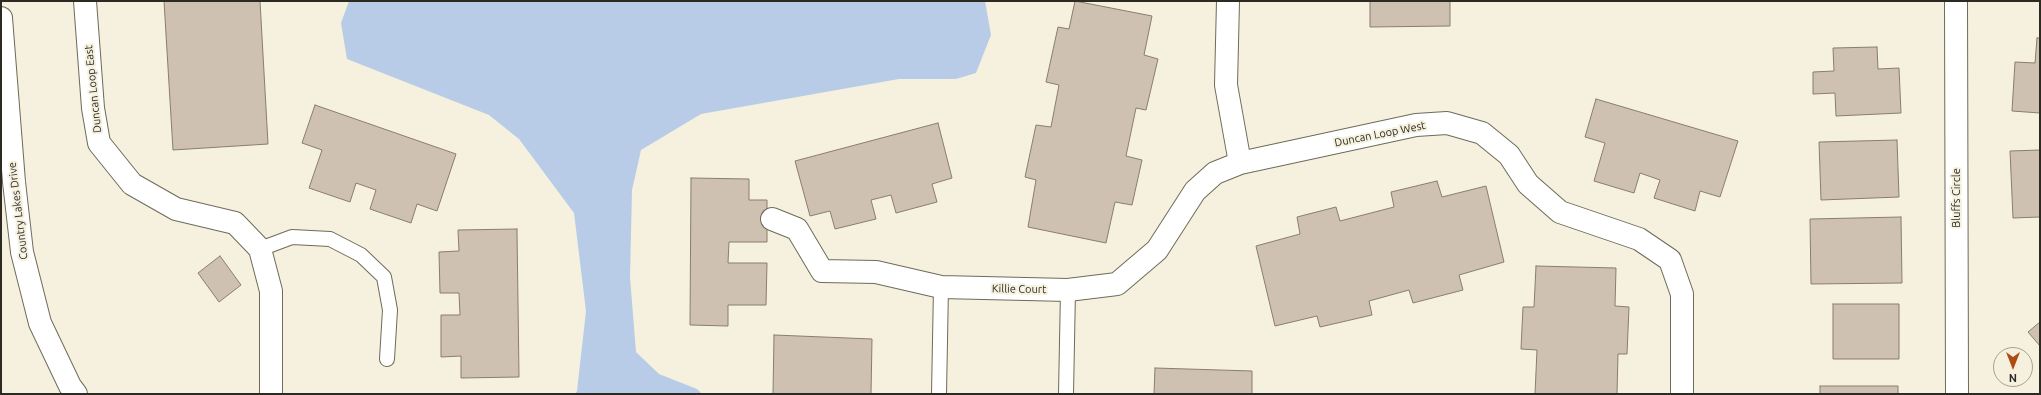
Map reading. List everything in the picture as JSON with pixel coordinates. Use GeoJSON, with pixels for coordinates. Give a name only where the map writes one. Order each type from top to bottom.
{"type":"FeatureCollection","features":[{"type":"Feature","properties":{"kind":"street","name":"Duncan Loop East"},"geometry":{"type":"LineString","coordinates":[[85,1],[93,108],[99,143],[132,184],[176,209],[235,223],[260,249],[271,292],[271,394]]}},
{"type":"Feature","properties":{"kind":"street"},"geometry":{"type":"LineString","coordinates":[[1228,1],[1226,85],[1240,163]]}},
{"type":"Feature","properties":{"kind":"street","name":"Bluffs Circle"},"geometry":{"type":"LineString","coordinates":[[1956,1],[1957,394]]}},
{"type":"Feature","properties":{"kind":"street","name":"Country Lakes Drive"},"geometry":{"type":"LineString","coordinates":[[1,18],[13,174],[22,252],[40,323],[70,386],[76,394]]}},
{"type":"Feature","properties":{"kind":"street","name":"Duncan Loop West"},"geometry":{"type":"LineString","coordinates":[[1240,163],[1416,125],[1448,123],[1482,133],[1509,155],[1528,184],[1560,212],[1640,239],[1670,260],[1682,294],[1682,394]]}},
{"type":"Feature","properties":{"kind":"street","name":"Killie Court"},"geometry":{"type":"LineString","coordinates":[[772,219],[797,229],[822,271],[876,272],[941,287],[1068,290],[1117,284],[1158,250],[1195,191],[1216,173],[1240,163]]}},
{"type":"Feature","properties":{"kind":"lane"},"geometry":{"type":"LineString","coordinates":[[260,249],[292,237],[330,239],[361,255],[384,277],[390,310],[387,359]]}},
{"type":"Feature","properties":{"kind":"lane"},"geometry":{"type":"LineString","coordinates":[[939,394],[941,287]]}},
{"type":"Feature","properties":{"kind":"lane"},"geometry":{"type":"LineString","coordinates":[[1066,394],[1068,290]]}},
{"type":"Feature","properties":{"kind":"water"},"geometry":{"type":"Polygon","coordinates":[[[349,1],[985,1],[991,35],[976,73],[956,79],[899,79],[701,114],[641,150],[632,190],[630,277],[636,352],[659,374],[697,389],[702,394],[575,394],[577,391],[586,311],[574,213],[519,139],[489,115],[347,59],[341,23],[349,1]]]}},
{"type":"Feature","properties":{"kind":"building"},"geometry":{"type":"Polygon","coordinates":[[[164,1],[260,1],[268,144],[173,150],[164,1]]]}},
{"type":"Feature","properties":{"kind":"building"},"geometry":{"type":"Polygon","coordinates":[[[1075,1],[1152,16],[1144,55],[1158,59],[1146,110],[1136,108],[1126,156],[1142,160],[1132,205],[1115,202],[1106,243],[1028,227],[1036,180],[1025,177],[1036,125],[1051,127],[1059,85],[1046,82],[1058,27],[1069,29],[1075,1]]]}},
{"type":"Feature","properties":{"kind":"building"},"geometry":{"type":"Polygon","coordinates":[[[1370,1],[1450,1],[1450,26],[1370,27],[1370,1]]]}},
{"type":"Feature","properties":{"kind":"building"},"geometry":{"type":"Polygon","coordinates":[[[2037,38],[2040,38],[2040,113],[2012,111],[2015,62],[2035,63],[2037,38]]]}},
{"type":"Feature","properties":{"kind":"building"},"geometry":{"type":"Polygon","coordinates":[[[1877,47],[1878,69],[1899,68],[1901,113],[1836,116],[1835,93],[1813,94],[1813,72],[1834,71],[1833,48],[1877,47]]]}},
{"type":"Feature","properties":{"kind":"building"},"geometry":{"type":"Polygon","coordinates":[[[1596,99],[1738,141],[1720,197],[1700,191],[1695,211],[1654,198],[1660,180],[1640,173],[1634,193],[1594,181],[1605,143],[1585,137],[1596,99]]]}},
{"type":"Feature","properties":{"kind":"building"},"geometry":{"type":"Polygon","coordinates":[[[315,105],[456,154],[437,211],[417,204],[411,223],[370,209],[376,190],[356,183],[350,202],[309,188],[322,150],[302,143],[315,105]]]}},
{"type":"Feature","properties":{"kind":"building"},"geometry":{"type":"Polygon","coordinates":[[[938,123],[952,178],[932,184],[937,202],[896,213],[891,195],[871,200],[876,219],[835,229],[830,211],[810,216],[795,161],[938,123]]]}},
{"type":"Feature","properties":{"kind":"building"},"geometry":{"type":"Polygon","coordinates":[[[1897,140],[1899,197],[1821,200],[1819,142],[1897,140]]]}},
{"type":"Feature","properties":{"kind":"building"},"geometry":{"type":"Polygon","coordinates":[[[2040,150],[2040,217],[2013,218],[2010,151],[2040,150]]]}},
{"type":"Feature","properties":{"kind":"building"},"geometry":{"type":"Polygon","coordinates":[[[691,178],[749,179],[749,200],[767,200],[767,242],[729,242],[728,263],[767,263],[766,305],[728,305],[728,326],[690,325],[691,178]]]}},
{"type":"Feature","properties":{"kind":"building"},"geometry":{"type":"Polygon","coordinates":[[[1437,181],[1442,197],[1486,186],[1504,262],[1459,275],[1463,290],[1413,303],[1409,290],[1369,301],[1372,315],[1320,327],[1317,316],[1275,326],[1256,246],[1300,234],[1297,217],[1336,207],[1340,221],[1394,207],[1391,192],[1437,181]]]}},
{"type":"Feature","properties":{"kind":"building"},"geometry":{"type":"Polygon","coordinates":[[[1901,217],[1902,283],[1811,284],[1810,219],[1901,217]]]}},
{"type":"Feature","properties":{"kind":"building"},"geometry":{"type":"Polygon","coordinates":[[[517,229],[519,377],[461,378],[461,356],[441,357],[441,315],[460,315],[459,293],[440,293],[439,252],[459,251],[458,230],[517,229]]]}},
{"type":"Feature","properties":{"kind":"building"},"geometry":{"type":"Polygon","coordinates":[[[220,256],[241,285],[219,302],[198,273],[220,256]]]}},
{"type":"Feature","properties":{"kind":"building"},"geometry":{"type":"Polygon","coordinates":[[[1536,266],[1616,268],[1615,306],[1629,307],[1627,354],[1618,354],[1617,394],[1535,394],[1537,350],[1521,349],[1523,307],[1534,307],[1536,266]]]}},
{"type":"Feature","properties":{"kind":"building"},"geometry":{"type":"Polygon","coordinates":[[[1833,304],[1899,304],[1899,359],[1833,359],[1833,304]]]}},
{"type":"Feature","properties":{"kind":"building"},"geometry":{"type":"Polygon","coordinates":[[[2040,322],[2040,346],[2028,332],[2040,322]]]}},
{"type":"Feature","properties":{"kind":"building"},"geometry":{"type":"Polygon","coordinates":[[[774,335],[872,339],[871,394],[773,394],[774,335]]]}},
{"type":"Feature","properties":{"kind":"building"},"geometry":{"type":"Polygon","coordinates":[[[1155,368],[1252,371],[1252,394],[1154,394],[1155,368]]]}},
{"type":"Feature","properties":{"kind":"building"},"geometry":{"type":"Polygon","coordinates":[[[1820,386],[1898,386],[1898,394],[1820,394],[1820,386]]]}}]}
